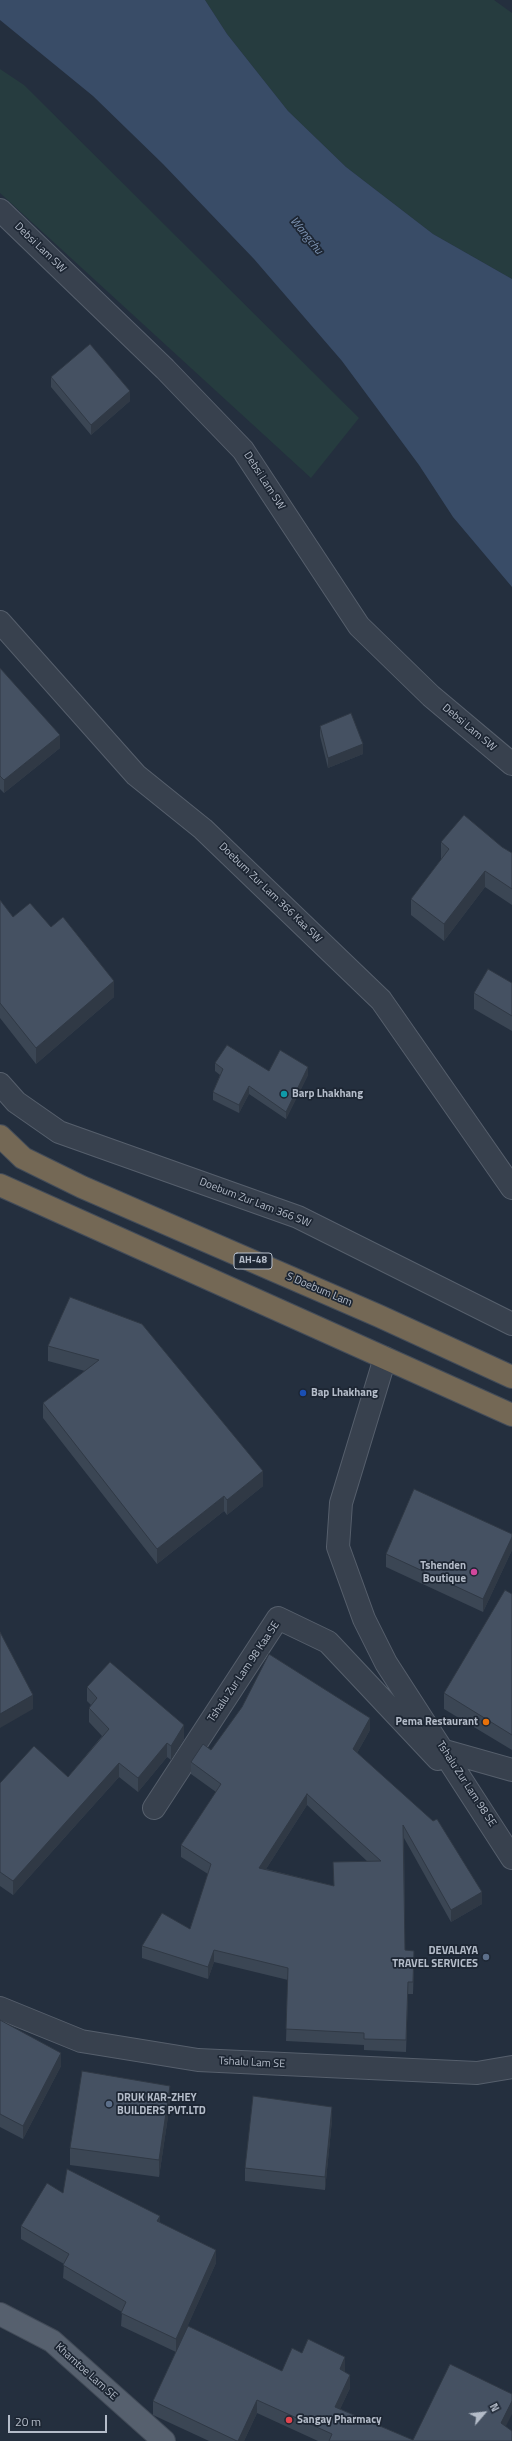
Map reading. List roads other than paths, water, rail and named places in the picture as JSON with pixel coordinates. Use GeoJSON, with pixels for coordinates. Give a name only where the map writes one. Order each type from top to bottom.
{"type":"FeatureCollection","features":[{"type":"Feature","properties":{"kind":"highway","name":"S Doebum Lam"},"geometry":{"type":"LineString","coordinates":[[0,1136],[23,1158],[82,1187],[379,1316],[512,1376]]}},
{"type":"Feature","properties":{"kind":"highway"},"geometry":{"type":"LineString","coordinates":[[0,1185],[512,1415]]}},
{"type":"Feature","properties":{"kind":"main road","name":"Khamtoe Lam SE"},"geometry":{"type":"LineString","coordinates":[[0,2314],[52,2342],[164,2441]]}},
{"type":"Feature","properties":{"kind":"street","name":"Debsi Lam SW"},"geometry":{"type":"LineString","coordinates":[[0,210],[165,369],[243,450],[359,626],[431,696],[512,764]]}},
{"type":"Feature","properties":{"kind":"street","name":"Doebum Zur Lam 366 Kaa SW"},"geometry":{"type":"LineString","coordinates":[[0,622],[136,775],[203,829],[381,1000],[512,1188]]}},
{"type":"Feature","properties":{"kind":"street","name":"Doebum Zur Lam 366 SW"},"geometry":{"type":"LineString","coordinates":[[0,1084],[16,1102],[59,1132],[298,1217],[512,1324]]}},
{"type":"Feature","properties":{"kind":"street","name":"Tshalu Zur Lam 98 SE"},"geometry":{"type":"LineString","coordinates":[[386,1358],[341,1503],[338,1547],[364,1619],[386,1663],[475,1797],[512,1858]]}},
{"type":"Feature","properties":{"kind":"street","name":"Tshalu Zur Lam 98 Kaa SE"},"geometry":{"type":"LineString","coordinates":[[154,1808],[278,1618],[328,1642],[475,1797]]}},
{"type":"Feature","properties":{"kind":"street"},"geometry":{"type":"LineString","coordinates":[[444,1751],[512,1770]]}},
{"type":"Feature","properties":{"kind":"street","name":"Tshalu Lam SE"},"geometry":{"type":"LineString","coordinates":[[0,2008],[81,2041],[198,2060],[477,2073],[512,2067]]}},
{"type":"Feature","properties":{"kind":"water","name":"Wangchu"},"geometry":{"type":"Polygon","coordinates":[[[0,0],[205,0],[227,34],[288,111],[346,167],[433,234],[512,279],[512,587],[453,517],[419,465],[342,361],[254,259],[163,164],[93,96],[0,20],[0,0]]]}},
{"type":"Feature","properties":{"kind":"place","name":"Barp Lhakhang"},"geometry":{"type":"Point","coordinates":[284,1094]}},
{"type":"Feature","properties":{"kind":"place","name":"Bap Lhakhang"},"geometry":{"type":"Point","coordinates":[303,1393]}},
{"type":"Feature","properties":{"kind":"place","name":"Tshenden Boutique"},"geometry":{"type":"Point","coordinates":[474,1572]}},
{"type":"Feature","properties":{"kind":"place","name":"Pema Restaurant"},"geometry":{"type":"Point","coordinates":[486,1722]}},
{"type":"Feature","properties":{"kind":"place","name":"DEVALAYA TRAVEL SERVICES"},"geometry":{"type":"Point","coordinates":[486,1957]}},
{"type":"Feature","properties":{"kind":"place","name":"DRUK KAR-ZHEY BUILDERS PVT.LTD"},"geometry":{"type":"Point","coordinates":[109,2104]}},
{"type":"Feature","properties":{"kind":"place","name":"Sangay Pharmacy"},"geometry":{"type":"Point","coordinates":[289,2420]}}]}
